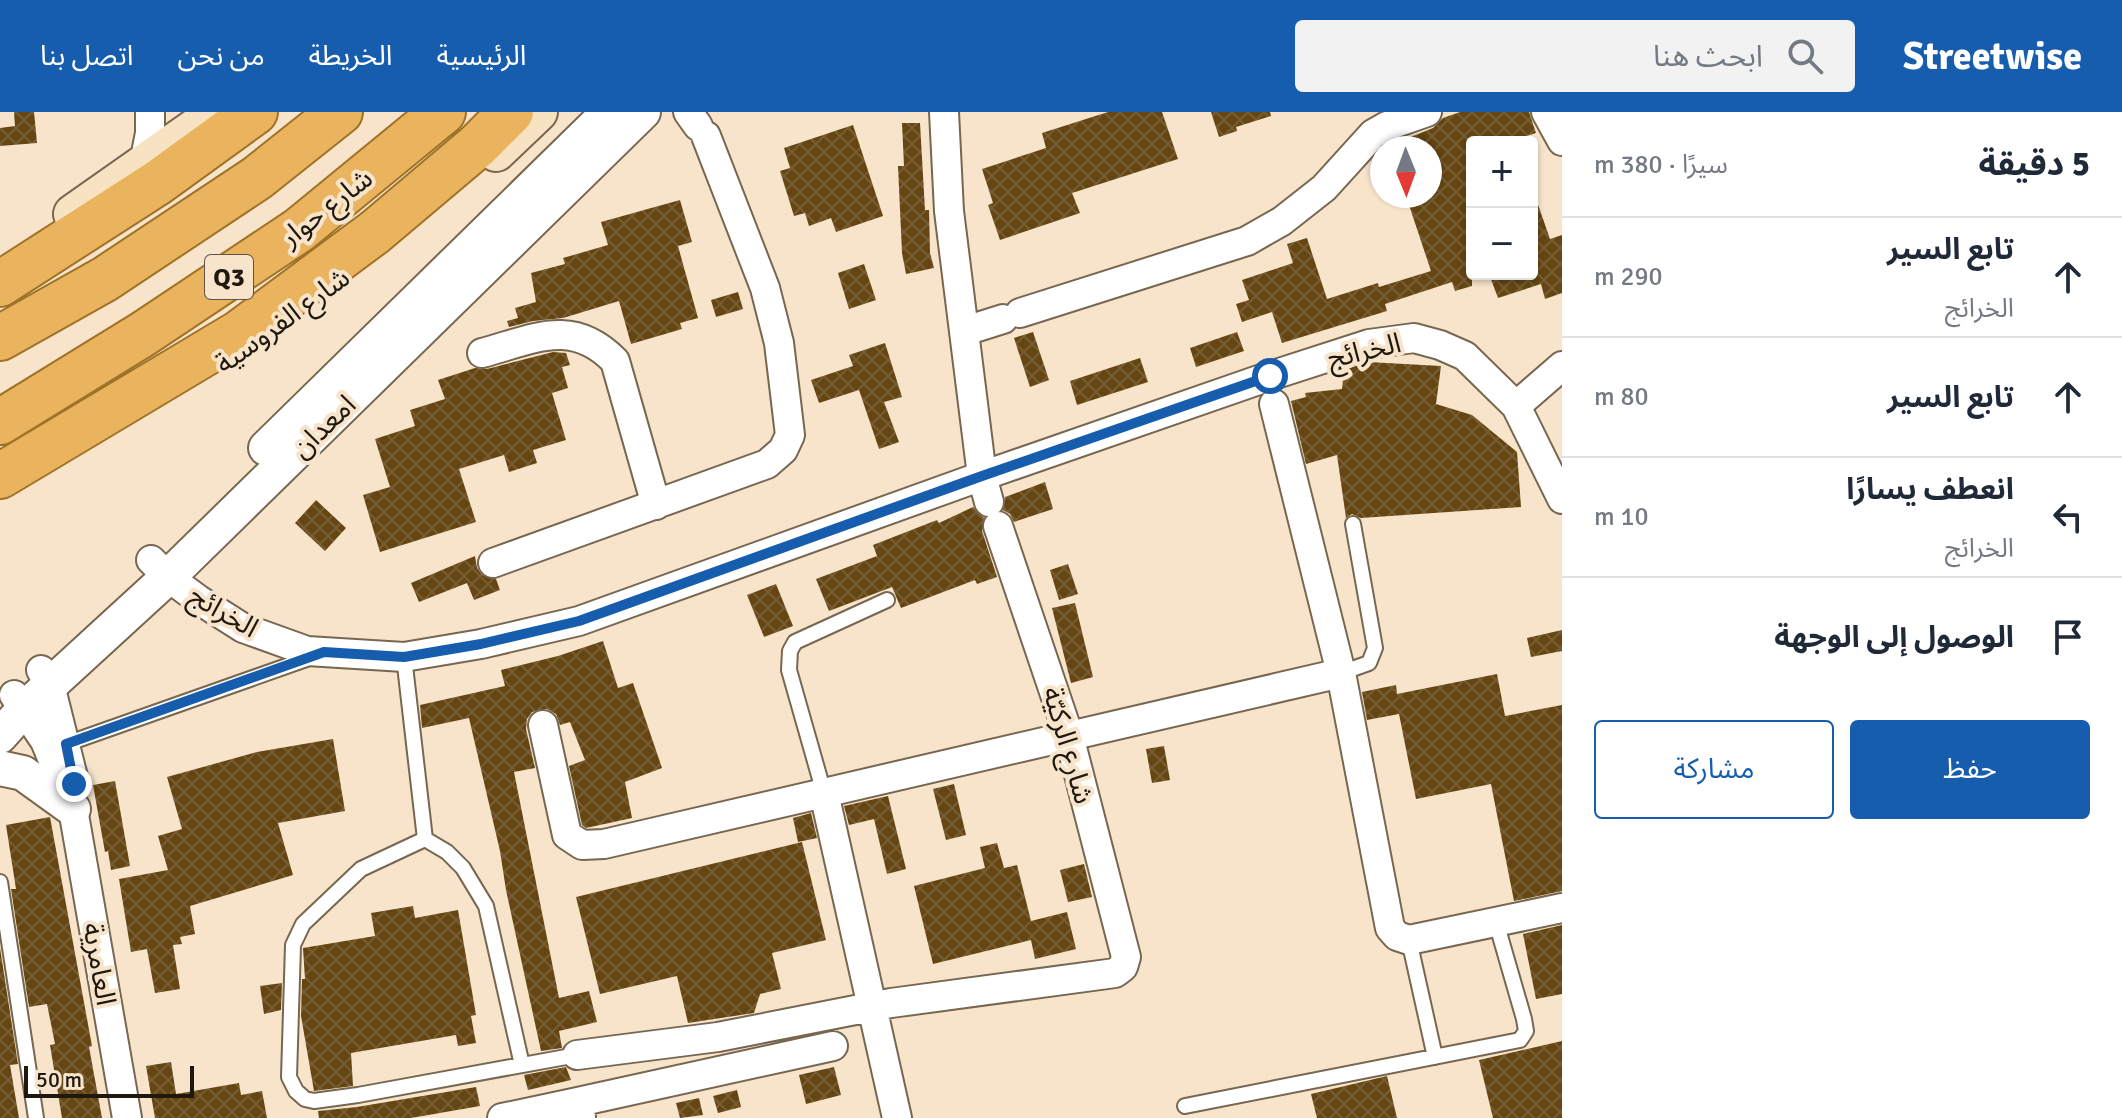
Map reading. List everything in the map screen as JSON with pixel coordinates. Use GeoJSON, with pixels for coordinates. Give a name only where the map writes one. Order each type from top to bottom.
{"type":"FeatureCollection","features":[{"type":"Feature","properties":{"kind":"highway"},"geometry":{"type":"LineString","coordinates":[[0,284],[157,183],[255,112]]}},
{"type":"Feature","properties":{"kind":"highway","name":"Q3"},"geometry":{"type":"LineString","coordinates":[[0,338],[105,279],[244,186],[340,112]]}},
{"type":"Feature","properties":{"kind":"highway","name":"شارع حوار"},"geometry":{"type":"LineString","coordinates":[[0,422],[143,334],[299,230],[443,112]]}},
{"type":"Feature","properties":{"kind":"highway"},"geometry":{"type":"LineString","coordinates":[[0,476],[239,333],[375,232],[478,145],[511,112]]}},
{"type":"Feature","properties":{"kind":"main road"},"geometry":{"type":"LineString","coordinates":[[0,259],[54,227],[218,112]]}},
{"type":"Feature","properties":{"kind":"main road","name":"شارع الفروسية"},"geometry":{"type":"LineString","coordinates":[[0,492],[208,375],[392,240],[476,171],[538,112]]}},
{"type":"Feature","properties":{"kind":"street"},"geometry":{"type":"LineString","coordinates":[[144,164],[150,133],[150,112]]}},
{"type":"Feature","properties":{"kind":"street","name":"امعدان"},"geometry":{"type":"LineString","coordinates":[[160,569],[609,112]]}},
{"type":"Feature","properties":{"kind":"street","name":"امعدان"},"geometry":{"type":"LineString","coordinates":[[0,736],[13,704],[45,678],[643,112]]}},
{"type":"Feature","properties":{"kind":"street","name":"شارع الركيّة"},"geometry":{"type":"LineString","coordinates":[[872,1006],[1115,973],[1123,967],[1126,957],[1069,736],[990,501],[949,211],[944,112]]}},
{"type":"Feature","properties":{"kind":"street"},"geometry":{"type":"LineString","coordinates":[[965,331],[1247,241],[1282,221],[1324,188],[1373,134],[1427,112]]}},
{"type":"Feature","properties":{"kind":"street"},"geometry":{"type":"LineString","coordinates":[[493,563],[767,464],[783,450],[790,435],[779,343],[765,288],[697,125]]}},
{"type":"Feature","properties":{"kind":"street"},"geometry":{"type":"LineString","coordinates":[[482,353],[555,334],[594,342],[605,351],[615,361],[656,505]]}},
{"type":"Feature","properties":{"kind":"street","name":"الخرائج"},"geometry":{"type":"LineString","coordinates":[[160,569],[243,628],[307,651],[404,657],[481,644],[579,621],[990,501],[1369,344],[1414,338],[1465,356],[1516,406],[1562,499]]}},
{"type":"Feature","properties":{"kind":"street"},"geometry":{"type":"LineString","coordinates":[[1516,406],[1562,366]]}},
{"type":"Feature","properties":{"kind":"street"},"geometry":{"type":"LineString","coordinates":[[1274,404],[1341,673],[1390,928],[1397,936],[1409,940],[1562,908]]}},
{"type":"Feature","properties":{"kind":"street"},"geometry":{"type":"LineString","coordinates":[[543,725],[567,835],[582,845],[604,844],[1341,673]]}},
{"type":"Feature","properties":{"kind":"street"},"geometry":{"type":"LineString","coordinates":[[45,678],[66,744],[74,784],[73,809]]}},
{"type":"Feature","properties":{"kind":"street"},"geometry":{"type":"LineString","coordinates":[[13,704],[45,741],[73,809]]}},
{"type":"Feature","properties":{"kind":"street"},"geometry":{"type":"LineString","coordinates":[[0,768],[23,773],[73,809]]}},
{"type":"Feature","properties":{"kind":"street"},"geometry":{"type":"LineString","coordinates":[[824,793],[897,1118]]}},
{"type":"Feature","properties":{"kind":"street","name":"العامرية"},"geometry":{"type":"LineString","coordinates":[[73,809],[127,1118]]}},
{"type":"Feature","properties":{"kind":"street"},"geometry":{"type":"LineString","coordinates":[[577,1055],[718,1037],[872,1006]]}},
{"type":"Feature","properties":{"kind":"street"},"geometry":{"type":"LineString","coordinates":[[502,1118],[580,1110],[833,1046]]}},
{"type":"Feature","properties":{"kind":"lane"},"geometry":{"type":"LineString","coordinates":[[1341,673],[1369,663],[1375,648],[1353,524]]}},
{"type":"Feature","properties":{"kind":"lane"},"geometry":{"type":"LineString","coordinates":[[824,793],[789,670],[790,651],[795,642],[887,600]]}},
{"type":"Feature","properties":{"kind":"lane"},"geometry":{"type":"LineString","coordinates":[[66,744],[324,652]]}},
{"type":"Feature","properties":{"kind":"lane"},"geometry":{"type":"LineString","coordinates":[[404,657],[425,839]]}},
{"type":"Feature","properties":{"kind":"lane"},"geometry":{"type":"LineString","coordinates":[[425,839],[361,869],[303,924],[293,945],[289,1077],[296,1091],[305,1099],[314,1101],[577,1055]]}},
{"type":"Feature","properties":{"kind":"lane"},"geometry":{"type":"LineString","coordinates":[[425,839],[447,852],[463,868],[486,906],[522,1065]]}},
{"type":"Feature","properties":{"kind":"lane"},"geometry":{"type":"LineString","coordinates":[[0,882],[36,1118]]}},
{"type":"Feature","properties":{"kind":"lane"},"geometry":{"type":"LineString","coordinates":[[1185,1106],[1520,1040],[1526,1031],[1496,922]]}},
{"type":"Feature","properties":{"kind":"lane"},"geometry":{"type":"LineString","coordinates":[[1409,940],[1435,1057]]}},
{"type":"Feature","properties":{"kind":"building"},"geometry":{"type":"Polygon","coordinates":[[[14,112],[34,112],[37,143],[0,146],[0,128],[15,126],[14,112]]]}},
{"type":"Feature","properties":{"kind":"building"},"geometry":{"type":"Polygon","coordinates":[[[1108,112],[1162,112],[1178,159],[1072,193],[1080,213],[1000,240],[988,205],[993,203],[982,169],[1046,148],[1042,133],[1108,112]]]}},
{"type":"Feature","properties":{"kind":"building"},"geometry":{"type":"Polygon","coordinates":[[[1211,112],[1270,112],[1271,116],[1236,127],[1237,131],[1219,137],[1211,112]]]}},
{"type":"Feature","properties":{"kind":"building"},"geometry":{"type":"Polygon","coordinates":[[[1460,112],[1529,112],[1536,133],[1527,136],[1466,136],[1466,280],[1472,280],[1472,286],[1455,291],[1452,282],[1385,304],[1387,311],[1282,343],[1272,312],[1242,322],[1236,304],[1249,300],[1242,280],[1293,263],[1287,244],[1307,238],[1327,299],[1431,271],[1410,208],[1442,208],[1442,136],[1413,136],[1433,128],[1443,118],[1460,112]]]}},
{"type":"Feature","properties":{"kind":"building"},"geometry":{"type":"Polygon","coordinates":[[[902,123],[920,123],[925,210],[929,210],[930,253],[934,268],[906,274],[902,253],[898,166],[904,166],[902,123]]]}},
{"type":"Feature","properties":{"kind":"building"},"geometry":{"type":"Polygon","coordinates":[[[853,125],[883,216],[836,232],[831,218],[809,226],[805,213],[794,216],[780,171],[790,168],[784,148],[853,125]]]}},
{"type":"Feature","properties":{"kind":"building"},"geometry":{"type":"Polygon","coordinates":[[[680,200],[692,242],[678,246],[698,318],[680,323],[682,329],[631,344],[619,301],[563,318],[509,327],[507,321],[518,318],[515,308],[536,302],[531,273],[565,264],[563,258],[608,245],[601,222],[680,200]]]}},
{"type":"Feature","properties":{"kind":"building"},"geometry":{"type":"Polygon","coordinates":[[[1538,205],[1550,239],[1562,235],[1562,293],[1545,299],[1541,284],[1498,298],[1491,280],[1538,280],[1538,205]]]}},
{"type":"Feature","properties":{"kind":"building"},"geometry":{"type":"Polygon","coordinates":[[[864,264],[876,300],[849,309],[838,273],[864,264]]]}},
{"type":"Feature","properties":{"kind":"building"},"geometry":{"type":"Polygon","coordinates":[[[738,292],[743,309],[716,317],[711,300],[738,292]]]}},
{"type":"Feature","properties":{"kind":"building"},"geometry":{"type":"Polygon","coordinates":[[[1033,332],[1049,380],[1030,387],[1014,338],[1033,332]]]}},
{"type":"Feature","properties":{"kind":"building"},"geometry":{"type":"Polygon","coordinates":[[[1237,332],[1244,351],[1196,367],[1190,348],[1237,332]]]}},
{"type":"Feature","properties":{"kind":"building"},"geometry":{"type":"Polygon","coordinates":[[[885,343],[902,397],[884,402],[899,442],[879,449],[859,390],[819,403],[811,380],[853,366],[849,355],[885,343]]]}},
{"type":"Feature","properties":{"kind":"building"},"geometry":{"type":"Polygon","coordinates":[[[553,352],[566,353],[570,365],[562,367],[568,388],[552,393],[566,440],[533,450],[537,463],[509,472],[504,455],[459,469],[476,522],[380,552],[363,495],[390,487],[375,439],[415,426],[410,410],[445,399],[438,380],[475,368],[487,369],[553,352]]]}},
{"type":"Feature","properties":{"kind":"building"},"geometry":{"type":"Polygon","coordinates":[[[1140,358],[1148,382],[1077,405],[1070,381],[1140,358]]]}},
{"type":"Feature","properties":{"kind":"building"},"geometry":{"type":"Polygon","coordinates":[[[1368,362],[1441,366],[1436,404],[1472,415],[1517,452],[1521,507],[1361,518],[1352,514],[1346,518],[1337,455],[1306,464],[1291,401],[1306,397],[1305,393],[1342,389],[1344,370],[1368,362]]]}},
{"type":"Feature","properties":{"kind":"building"},"geometry":{"type":"Polygon","coordinates":[[[1045,482],[1053,509],[1014,522],[1010,514],[1003,510],[1005,497],[1045,482]]]}},
{"type":"Feature","properties":{"kind":"building"},"geometry":{"type":"Polygon","coordinates":[[[316,500],[346,528],[325,551],[295,523],[316,500]]]}},
{"type":"Feature","properties":{"kind":"building"},"geometry":{"type":"Polygon","coordinates":[[[973,507],[984,518],[982,531],[997,577],[977,584],[975,580],[901,608],[892,587],[829,611],[816,579],[877,556],[873,545],[937,520],[939,523],[973,507]]]}},
{"type":"Feature","properties":{"kind":"building"},"geometry":{"type":"Polygon","coordinates":[[[475,556],[482,575],[496,579],[500,590],[474,600],[467,583],[419,602],[411,583],[475,556]]]}},
{"type":"Feature","properties":{"kind":"building"},"geometry":{"type":"Polygon","coordinates":[[[1068,564],[1078,594],[1059,600],[1050,570],[1068,564]]]}},
{"type":"Feature","properties":{"kind":"building"},"geometry":{"type":"Polygon","coordinates":[[[776,584],[793,626],[764,637],[747,595],[776,584]]]}},
{"type":"Feature","properties":{"kind":"building"},"geometry":{"type":"Polygon","coordinates":[[[1075,603],[1093,677],[1071,683],[1052,608],[1075,603]]]}},
{"type":"Feature","properties":{"kind":"building"},"geometry":{"type":"Polygon","coordinates":[[[1562,630],[1562,651],[1531,657],[1527,638],[1562,630]]]}},
{"type":"Feature","properties":{"kind":"building"},"geometry":{"type":"Polygon","coordinates":[[[603,641],[618,688],[633,683],[662,768],[625,782],[632,818],[586,828],[582,825],[569,766],[585,760],[570,722],[560,725],[556,714],[547,709],[532,712],[527,719],[526,729],[535,768],[514,772],[559,998],[589,991],[597,1022],[559,1031],[562,1048],[541,1051],[469,718],[422,728],[420,705],[505,686],[501,670],[603,641]]]}},
{"type":"Feature","properties":{"kind":"building"},"geometry":{"type":"Polygon","coordinates":[[[1497,674],[1505,716],[1562,705],[1562,891],[1514,901],[1491,784],[1416,799],[1399,714],[1367,720],[1362,692],[1396,685],[1397,694],[1497,674]]]}},
{"type":"Feature","properties":{"kind":"building"},"geometry":{"type":"Polygon","coordinates":[[[333,739],[345,811],[278,823],[293,875],[190,906],[195,934],[180,937],[182,944],[173,945],[180,989],[155,993],[147,949],[131,952],[119,879],[168,870],[158,836],[182,829],[167,777],[257,752],[333,739]]]}},
{"type":"Feature","properties":{"kind":"building"},"geometry":{"type":"Polygon","coordinates":[[[1164,746],[1170,780],[1152,783],[1146,749],[1164,746]]]}},
{"type":"Feature","properties":{"kind":"building"},"geometry":{"type":"Polygon","coordinates":[[[115,781],[130,866],[111,870],[93,785],[115,781]]]}},
{"type":"Feature","properties":{"kind":"building"},"geometry":{"type":"Polygon","coordinates":[[[954,784],[966,835],[946,840],[933,789],[954,784]]]}},
{"type":"Feature","properties":{"kind":"building"},"geometry":{"type":"Polygon","coordinates":[[[888,796],[906,869],[887,874],[874,819],[849,825],[844,806],[888,796]]]}},
{"type":"Feature","properties":{"kind":"building"},"geometry":{"type":"Polygon","coordinates":[[[811,813],[817,838],[798,842],[793,818],[811,813]]]}},
{"type":"Feature","properties":{"kind":"building"},"geometry":{"type":"Polygon","coordinates":[[[50,817],[92,1046],[89,1047],[102,1118],[62,1118],[50,1045],[55,1044],[47,1004],[29,1007],[11,889],[16,889],[6,825],[50,817]]]}},
{"type":"Feature","properties":{"kind":"building"},"geometry":{"type":"Polygon","coordinates":[[[802,842],[826,940],[772,953],[781,989],[760,994],[754,1013],[688,1023],[677,976],[600,994],[576,897],[802,842]]]}},
{"type":"Feature","properties":{"kind":"building"},"geometry":{"type":"Polygon","coordinates":[[[997,843],[1004,868],[1017,865],[1031,921],[1067,912],[1076,949],[1035,959],[1031,940],[933,964],[914,886],[985,868],[980,847],[997,843]]]}},
{"type":"Feature","properties":{"kind":"building"},"geometry":{"type":"Polygon","coordinates":[[[1084,864],[1092,897],[1068,902],[1060,870],[1084,864]]]}},
{"type":"Feature","properties":{"kind":"building"},"geometry":{"type":"Polygon","coordinates":[[[413,906],[415,918],[458,910],[476,1015],[471,1016],[476,1043],[458,1046],[456,1035],[351,1053],[353,1086],[314,1091],[301,1016],[302,979],[305,979],[303,948],[375,936],[371,913],[413,906]]]}},
{"type":"Feature","properties":{"kind":"building"},"geometry":{"type":"Polygon","coordinates":[[[1562,925],[1562,994],[1536,999],[1523,934],[1562,925]]]}},
{"type":"Feature","properties":{"kind":"building"},"geometry":{"type":"Polygon","coordinates":[[[0,948],[18,1064],[10,1065],[19,1118],[0,1118],[0,948]]]}},
{"type":"Feature","properties":{"kind":"building"},"geometry":{"type":"Polygon","coordinates":[[[282,983],[281,1010],[264,1014],[260,986],[282,983]]]}},
{"type":"Feature","properties":{"kind":"building"},"geometry":{"type":"Polygon","coordinates":[[[1562,1041],[1562,1118],[1493,1118],[1479,1060],[1562,1041]]]}},
{"type":"Feature","properties":{"kind":"building"},"geometry":{"type":"Polygon","coordinates":[[[171,1062],[176,1094],[239,1083],[241,1095],[262,1091],[267,1118],[155,1118],[146,1066],[171,1062]]]}},
{"type":"Feature","properties":{"kind":"building"},"geometry":{"type":"Polygon","coordinates":[[[566,1067],[571,1080],[528,1090],[524,1075],[566,1067]]]}},
{"type":"Feature","properties":{"kind":"building"},"geometry":{"type":"Polygon","coordinates":[[[834,1067],[841,1095],[806,1104],[799,1075],[834,1067]]]}},
{"type":"Feature","properties":{"kind":"building"},"geometry":{"type":"Polygon","coordinates":[[[1387,1076],[1397,1118],[1317,1118],[1311,1094],[1387,1076]]]}},
{"type":"Feature","properties":{"kind":"building"},"geometry":{"type":"Polygon","coordinates":[[[476,1087],[480,1106],[411,1118],[319,1118],[318,1111],[476,1087]]]}},
{"type":"Feature","properties":{"kind":"building"},"geometry":{"type":"Polygon","coordinates":[[[737,1090],[741,1107],[718,1113],[713,1096],[737,1090]]]}},
{"type":"Feature","properties":{"kind":"building"},"geometry":{"type":"Polygon","coordinates":[[[699,1098],[703,1115],[680,1118],[676,1103],[699,1098]]]}},
{"type":"Feature","properties":{"kind":"route"},"geometry":{"type":"LineString","coordinates":[[74,784],[66,744],[324,652],[404,657],[481,644],[579,621],[1270,376]]}}]}
